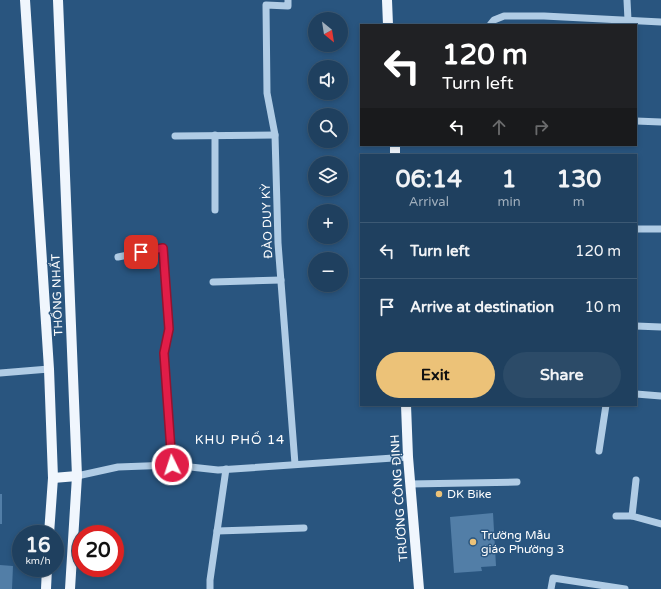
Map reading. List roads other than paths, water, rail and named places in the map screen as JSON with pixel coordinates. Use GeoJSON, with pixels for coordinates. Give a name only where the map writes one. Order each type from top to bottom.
{"type":"FeatureCollection","features":[{"type":"Feature","properties":{"kind":"main road","name":"THỐNG NHẤT"},"geometry":{"type":"LineString","coordinates":[[25,0],[49,370],[53,478],[50,525]]}},
{"type":"Feature","properties":{"kind":"main road","name":"THỐNG NHẤT"},"geometry":{"type":"LineString","coordinates":[[58,0],[77,476],[70,589]]}},
{"type":"Feature","properties":{"kind":"main road"},"geometry":{"type":"LineString","coordinates":[[386,0],[388,24]]}},
{"type":"Feature","properties":{"kind":"main road","name":"TRƯƠNG CÔNG ĐỊNH"},"geometry":{"type":"LineString","coordinates":[[406,406],[408,457],[419,589]]}},
{"type":"Feature","properties":{"kind":"main road"},"geometry":{"type":"LineString","coordinates":[[53,478],[77,476]]}},
{"type":"Feature","properties":{"kind":"main road"},"geometry":{"type":"LineString","coordinates":[[46,589],[47,577]]}},
{"type":"Feature","properties":{"kind":"street","name":"ĐÀO DUY KỲ"},"geometry":{"type":"LineString","coordinates":[[288,0],[288,6],[266,5],[267,92],[275,135],[278,243],[295,464]]}},
{"type":"Feature","properties":{"kind":"street"},"geometry":{"type":"LineString","coordinates":[[627,0],[628,20]]}},
{"type":"Feature","properties":{"kind":"street"},"geometry":{"type":"LineString","coordinates":[[491,24],[494,20],[504,16],[661,22]]}},
{"type":"Feature","properties":{"kind":"street"},"geometry":{"type":"LineString","coordinates":[[637,121],[661,122]]}},
{"type":"Feature","properties":{"kind":"street"},"geometry":{"type":"LineString","coordinates":[[215,135],[215,210]]}},
{"type":"Feature","properties":{"kind":"street"},"geometry":{"type":"LineString","coordinates":[[175,136],[275,135]]}},
{"type":"Feature","properties":{"kind":"street"},"geometry":{"type":"LineString","coordinates":[[637,229],[661,230]]}},
{"type":"Feature","properties":{"kind":"street"},"geometry":{"type":"LineString","coordinates":[[118,257],[163,248],[169,329],[164,353],[172,465]]}},
{"type":"Feature","properties":{"kind":"street"},"geometry":{"type":"LineString","coordinates":[[213,282],[281,280]]}},
{"type":"Feature","properties":{"kind":"street"},"geometry":{"type":"LineString","coordinates":[[637,326],[661,327]]}},
{"type":"Feature","properties":{"kind":"street"},"geometry":{"type":"LineString","coordinates":[[0,373],[49,370]]}},
{"type":"Feature","properties":{"kind":"street"},"geometry":{"type":"LineString","coordinates":[[637,394],[661,396]]}},
{"type":"Feature","properties":{"kind":"street"},"geometry":{"type":"LineString","coordinates":[[599,451],[606,406]]}},
{"type":"Feature","properties":{"kind":"street"},"geometry":{"type":"LineString","coordinates":[[77,476],[118,467],[172,465],[226,469],[408,457]]}},
{"type":"Feature","properties":{"kind":"street"},"geometry":{"type":"LineString","coordinates":[[210,589],[226,469]]}},
{"type":"Feature","properties":{"kind":"street"},"geometry":{"type":"LineString","coordinates":[[632,516],[636,480]]}},
{"type":"Feature","properties":{"kind":"street"},"geometry":{"type":"LineString","coordinates":[[410,484],[517,482]]}},
{"type":"Feature","properties":{"kind":"street"},"geometry":{"type":"LineString","coordinates":[[616,516],[632,516],[661,524]]}},
{"type":"Feature","properties":{"kind":"street"},"geometry":{"type":"LineString","coordinates":[[217,530],[304,528]]}},
{"type":"Feature","properties":{"kind":"street"},"geometry":{"type":"LineString","coordinates":[[551,589],[553,578],[625,589]]}},
{"type":"Feature","properties":{"kind":"place","name":"DK Bike"},"geometry":{"type":"Point","coordinates":[439,494]}},
{"type":"Feature","properties":{"kind":"place","name":"Trường Mẫu giáo Phường 3"},"geometry":{"type":"Point","coordinates":[473,542]}},
{"type":"Feature","properties":{"kind":"district","name":"KHU PHỐ 14"},"geometry":{"type":"Point","coordinates":[240,440]}}]}
